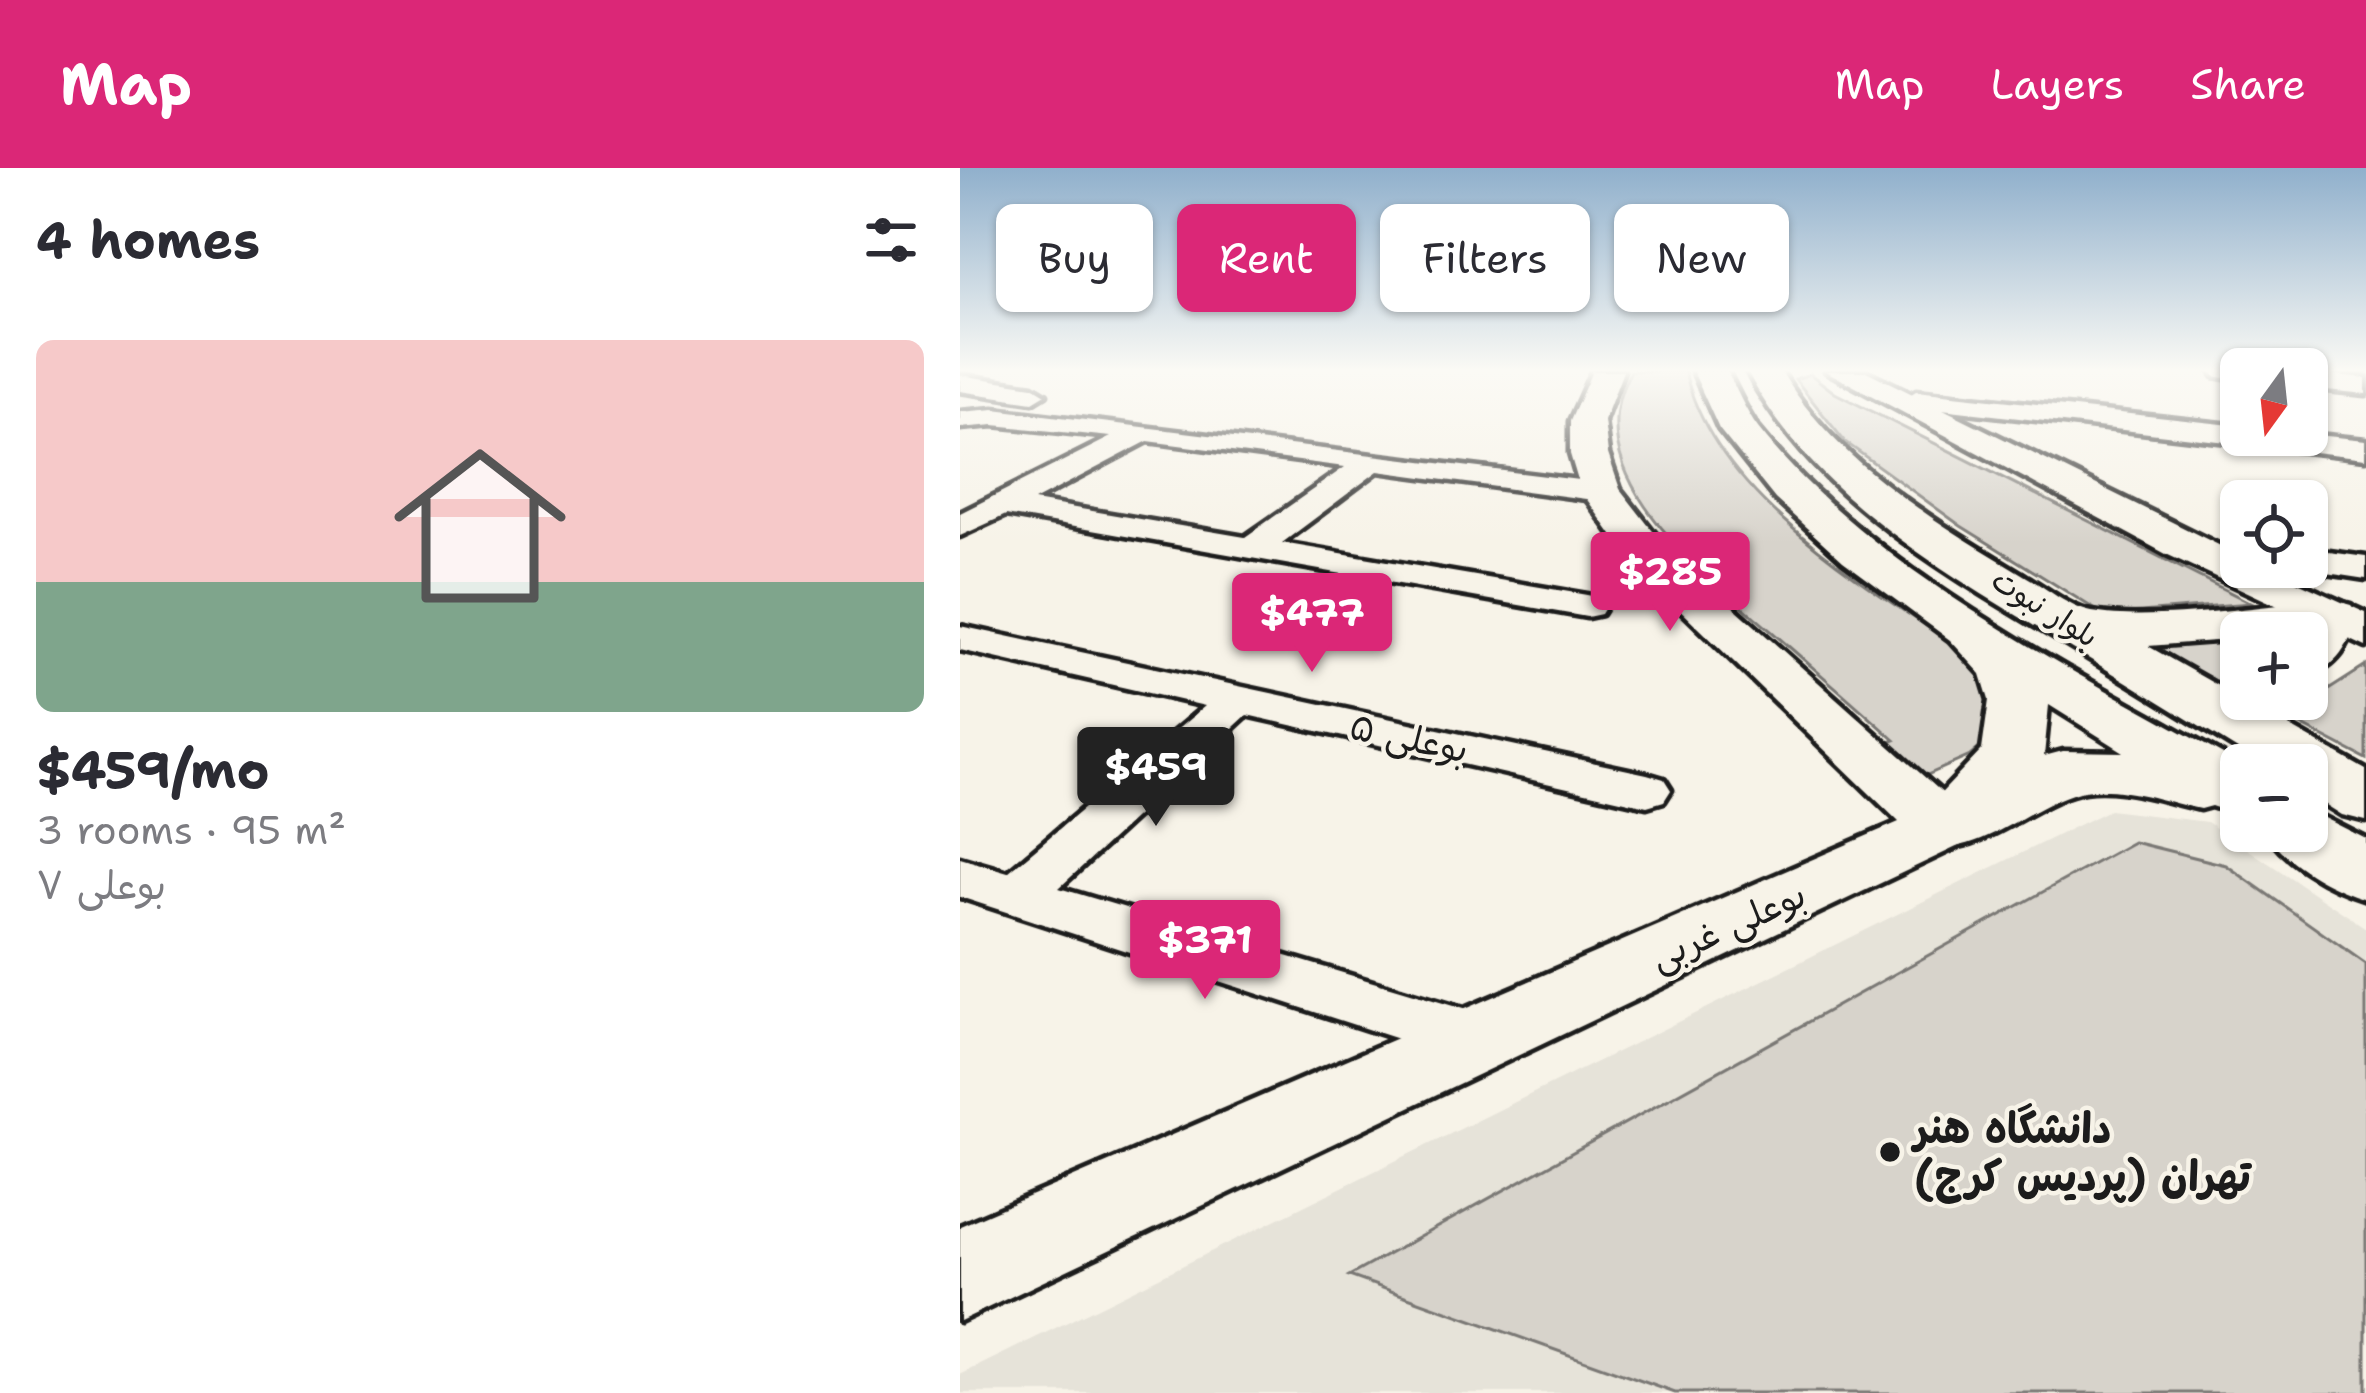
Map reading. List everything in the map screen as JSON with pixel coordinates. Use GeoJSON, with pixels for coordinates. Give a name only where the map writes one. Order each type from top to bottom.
{"type":"FeatureCollection","features":[{"type":"Feature","properties":{"kind":"main road","name":"بلوار نبوت"},"geometry":{"type":"LineString","coordinates":[[1737,428],[1792,493],[1957,622],[2222,744]]}},
{"type":"Feature","properties":{"kind":"main road","name":"بلوار نبوت"},"geometry":{"type":"LineString","coordinates":[[1804,428],[1855,482],[1933,538],[2072,625],[2232,744]]}},
{"type":"Feature","properties":{"kind":"main road"},"geometry":{"type":"LineString","coordinates":[[1942,828],[2012,758],[2019,700],[2008,668],[1957,622]]}},
{"type":"Feature","properties":{"kind":"main road"},"geometry":{"type":"LineString","coordinates":[[2072,625],[2128,631],[2335,635]]}},
{"type":"Feature","properties":{"kind":"main road"},"geometry":{"type":"LineString","coordinates":[[1942,828],[2063,772],[2220,760]]}},
{"type":"Feature","properties":{"kind":"main road","name":"بلوار نبوت"},"geometry":{"type":"LineString","coordinates":[[2328,785],[2366,799]]}},
{"type":"Feature","properties":{"kind":"main road"},"geometry":{"type":"LineString","coordinates":[[2328,849],[2366,873]]}},
{"type":"Feature","properties":{"kind":"street"},"geometry":{"type":"LineString","coordinates":[[1106,428],[1601,491]]}},
{"type":"Feature","properties":{"kind":"street"},"geometry":{"type":"LineString","coordinates":[[1587,428],[1589,454],[1601,491],[1647,553],[1942,828]]}},
{"type":"Feature","properties":{"kind":"street"},"geometry":{"type":"LineString","coordinates":[[1953,428],[2181,545],[2335,635]]}},
{"type":"Feature","properties":{"kind":"street"},"geometry":{"type":"LineString","coordinates":[[2180,428],[2220,433]]}},
{"type":"Feature","properties":{"kind":"street"},"geometry":{"type":"LineString","coordinates":[[960,526],[1144,432]]}},
{"type":"Feature","properties":{"kind":"street"},"geometry":{"type":"LineString","coordinates":[[2328,444],[2366,448]]}},
{"type":"Feature","properties":{"kind":"street"},"geometry":{"type":"LineString","coordinates":[[1252,548],[1373,461]]}},
{"type":"Feature","properties":{"kind":"street"},"geometry":{"type":"LineString","coordinates":[[1002,505],[1587,606]]}},
{"type":"Feature","properties":{"kind":"street"},"geometry":{"type":"LineString","coordinates":[[2328,563],[2366,568]]}},
{"type":"Feature","properties":{"kind":"street","name":"بوعلی ۵"},"geometry":{"type":"LineString","coordinates":[[960,638],[1647,790]]}},
{"type":"Feature","properties":{"kind":"street"},"geometry":{"type":"LineString","coordinates":[[1018,894],[1238,700]]}},
{"type":"Feature","properties":{"kind":"street","name":"بوعلی غربی"},"geometry":{"type":"LineString","coordinates":[[960,1274],[1942,828]]}},
{"type":"Feature","properties":{"kind":"street"},"geometry":{"type":"LineString","coordinates":[[960,877],[1478,1040]]}},
{"type":"Feature","properties":{"kind":"shaded area"},"geometry":{"type":"Polygon","coordinates":[[[1618,428],[1708,428],[1730,463],[1809,542],[1988,667],[1996,734],[1970,756],[1918,779],[1876,747],[1895,740],[1681,550],[1631,483],[1618,446],[1618,428]]]}},
{"type":"Feature","properties":{"kind":"shaded area"},"geometry":{"type":"Polygon","coordinates":[[[1834,428],[1905,428],[2251,603],[2104,615],[1961,526],[1845,442],[1834,428]]]}},
{"type":"Feature","properties":{"kind":"shaded area"},"geometry":{"type":"Polygon","coordinates":[[[2220,642],[2220,679],[2213,684],[2150,646],[2220,642]]]}},
{"type":"Feature","properties":{"kind":"shaded area"},"geometry":{"type":"Polygon","coordinates":[[[2366,666],[2366,759],[2292,720],[2328,720],[2328,690],[2366,666]]]}},
{"type":"Feature","properties":{"kind":"shaded area","name":"دانشگاه هنر تهران (پردیس کرج)"},"geometry":{"type":"Polygon","coordinates":[[[2109,810],[2207,822],[2220,831],[2220,852],[2252,852],[2366,928],[2366,1393],[960,1393],[960,1375],[2109,810]]]}},
{"type":"Feature","properties":{"kind":"shaded area","name":"دانشگاه هنر تهران (پردیس کرج)"},"geometry":{"type":"Polygon","coordinates":[[[2133,842],[2226,865],[2366,964],[2366,1393],[1675,1393],[1349,1276],[2133,842]]]}},
{"type":"Feature","properties":{"kind":"place","name":"دانشگاه هنر تهران (پردیس کرج)"},"geometry":{"type":"Point","coordinates":[1890,1152]}}]}
